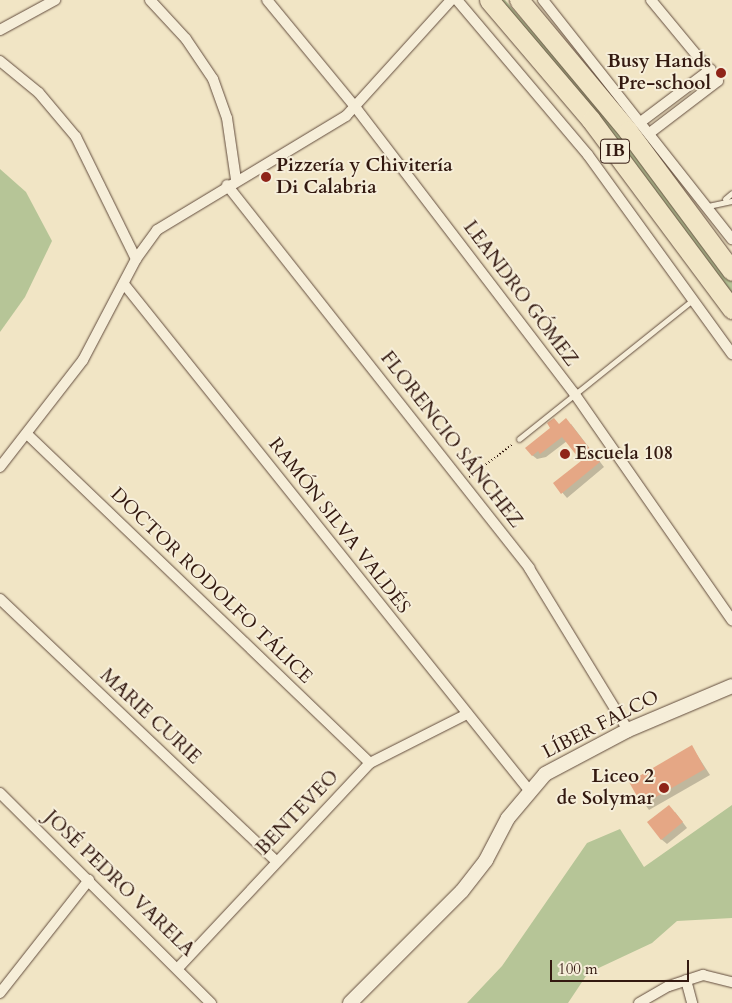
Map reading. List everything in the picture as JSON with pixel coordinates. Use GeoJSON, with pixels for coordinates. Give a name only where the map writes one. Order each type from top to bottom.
{"type":"FeatureCollection","features":[{"type":"Feature","properties":{"kind":"highway","name":"IB"},"geometry":{"type":"LineString","coordinates":[[489,0],[610,144],[732,309]]}},
{"type":"Feature","properties":{"kind":"highway","name":"IB"},"geometry":{"type":"LineString","coordinates":[[519,0],[628,131],[732,270]]}},
{"type":"Feature","properties":{"kind":"street"},"geometry":{"type":"LineString","coordinates":[[0,30],[55,0]]}},
{"type":"Feature","properties":{"kind":"street"},"geometry":{"type":"LineString","coordinates":[[150,0],[186,38],[213,79],[227,118],[232,182]]}},
{"type":"Feature","properties":{"kind":"street","name":"LEANDRO GÓMEZ"},"geometry":{"type":"LineString","coordinates":[[267,0],[356,108],[574,393],[732,620]]}},
{"type":"Feature","properties":{"kind":"street"},"geometry":{"type":"LineString","coordinates":[[0,467],[83,360],[136,258],[157,230],[232,182],[356,108],[451,0]]}},
{"type":"Feature","properties":{"kind":"street"},"geometry":{"type":"LineString","coordinates":[[457,0],[588,155],[694,298],[732,354]]}},
{"type":"Feature","properties":{"kind":"street"},"geometry":{"type":"LineString","coordinates":[[543,0],[651,132],[732,239]]}},
{"type":"Feature","properties":{"kind":"street"},"geometry":{"type":"LineString","coordinates":[[651,0],[717,76],[716,85],[651,132]]}},
{"type":"Feature","properties":{"kind":"street"},"geometry":{"type":"LineString","coordinates":[[0,60],[39,93],[76,137],[136,258]]}},
{"type":"Feature","properties":{"kind":"street"},"geometry":{"type":"LineString","coordinates":[[642,121],[712,69]]}},
{"type":"Feature","properties":{"kind":"street","name":"FLORENCIO SÁNCHEZ"},"geometry":{"type":"LineString","coordinates":[[232,182],[529,568],[628,730]]}},
{"type":"Feature","properties":{"kind":"street","name":"RAMÓN SILVA VALDÉS"},"geometry":{"type":"LineString","coordinates":[[124,284],[528,789]]}},
{"type":"Feature","properties":{"kind":"street","name":"DOCTOR RODOLFO TÁLICE"},"geometry":{"type":"LineString","coordinates":[[27,434],[370,763]]}},
{"type":"Feature","properties":{"kind":"street","name":"MARIE CURIE"},"geometry":{"type":"LineString","coordinates":[[0,599],[276,861]]}},
{"type":"Feature","properties":{"kind":"street","name":"LÍBER FALCO"},"geometry":{"type":"LineString","coordinates":[[350,1003],[462,892],[528,789],[546,774],[628,730],[732,686]]}},
{"type":"Feature","properties":{"kind":"street","name":"BENTEVEO"},"geometry":{"type":"LineString","coordinates":[[179,966],[370,763],[467,714]]}},
{"type":"Feature","properties":{"kind":"street","name":"JOSÉ PEDRO VARELA"},"geometry":{"type":"LineString","coordinates":[[0,793],[179,966],[211,1003]]}},
{"type":"Feature","properties":{"kind":"street"},"geometry":{"type":"LineString","coordinates":[[0,993],[89,880]]}},
{"type":"Feature","properties":{"kind":"street"},"geometry":{"type":"LineString","coordinates":[[640,1003],[686,980],[703,975],[721,977],[732,982]]}},
{"type":"Feature","properties":{"kind":"street"},"geometry":{"type":"LineString","coordinates":[[686,980],[692,1003]]}},
{"type":"Feature","properties":{"kind":"lane"},"geometry":{"type":"LineString","coordinates":[[708,206],[725,199],[732,193]]}},
{"type":"Feature","properties":{"kind":"lane"},"geometry":{"type":"LineString","coordinates":[[725,199],[732,201]]}},
{"type":"Feature","properties":{"kind":"lane"},"geometry":{"type":"LineString","coordinates":[[519,439],[694,298]]}},
{"type":"Feature","properties":{"kind":"path"},"geometry":{"type":"LineString","coordinates":[[463,481],[519,439]]}},
{"type":"Feature","properties":{"kind":"green space"},"geometry":{"type":"Polygon","coordinates":[[[497,0],[505,0],[638,152],[732,281],[732,300],[497,0]]]}},
{"type":"Feature","properties":{"kind":"green space"},"geometry":{"type":"Polygon","coordinates":[[[0,169],[26,192],[52,241],[25,297],[0,332],[0,169]]]}},
{"type":"Feature","properties":{"kind":"green space"},"geometry":{"type":"Polygon","coordinates":[[[732,805],[732,918],[677,921],[652,943],[588,973],[568,1003],[467,1003],[502,966],[587,843],[620,829],[644,867],[732,805]]]}},
{"type":"Feature","properties":{"kind":"building"},"geometry":{"type":"Polygon","coordinates":[[[554,418],[559,424],[566,418],[600,462],[561,494],[553,483],[581,461],[562,437],[540,454],[538,451],[532,456],[525,448],[550,428],[547,423],[554,418]]]}},
{"type":"Feature","properties":{"kind":"building"},"geometry":{"type":"Polygon","coordinates":[[[692,745],[705,769],[642,805],[629,782],[692,745]]]}},
{"type":"Feature","properties":{"kind":"building"},"geometry":{"type":"Polygon","coordinates":[[[669,805],[683,822],[661,840],[647,822],[669,805]]]}},
{"type":"Feature","properties":{"kind":"place","name":"Busy Hands Pre-school"},"geometry":{"type":"Point","coordinates":[721,73]}},
{"type":"Feature","properties":{"kind":"place","name":"Pizzería y Chivitería Di Calabria"},"geometry":{"type":"Point","coordinates":[266,177]}},
{"type":"Feature","properties":{"kind":"place","name":"Escuela 108"},"geometry":{"type":"Point","coordinates":[565,454]}},
{"type":"Feature","properties":{"kind":"place","name":"Liceo 2 de Solymar"},"geometry":{"type":"Point","coordinates":[664,788]}}]}
